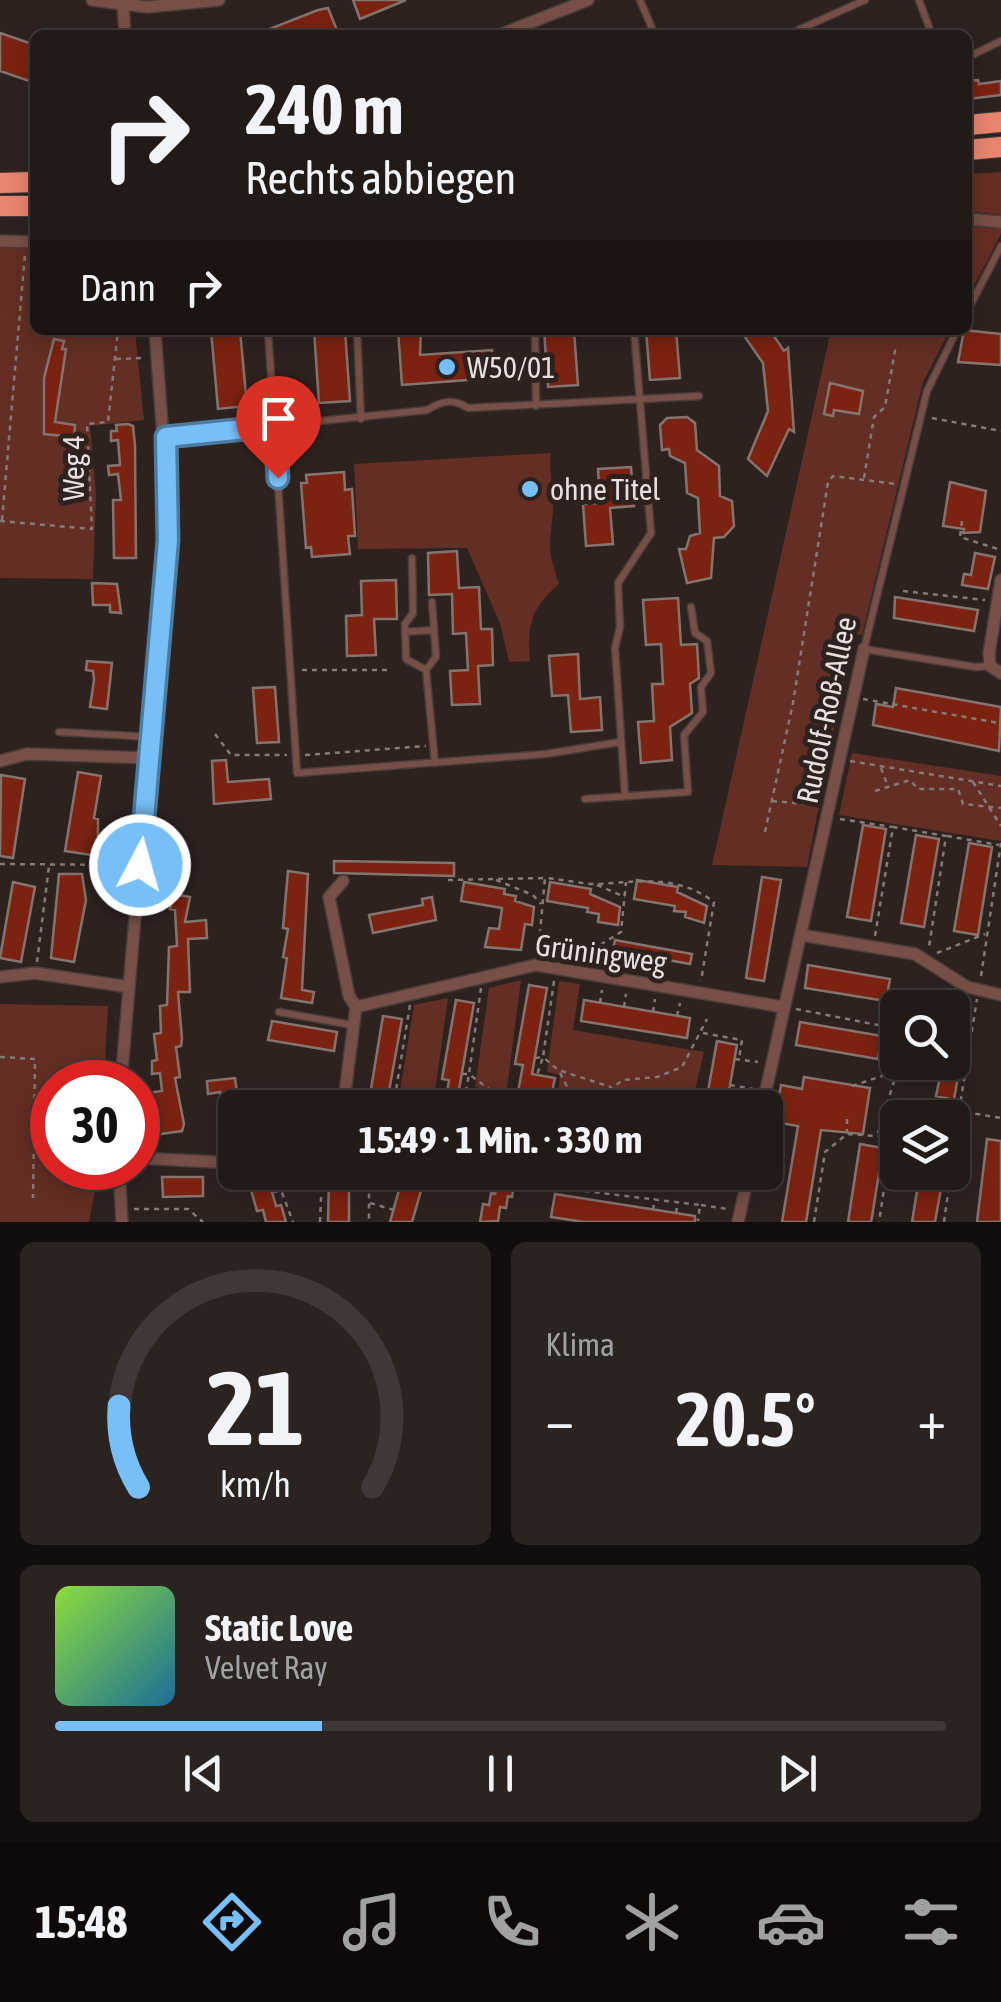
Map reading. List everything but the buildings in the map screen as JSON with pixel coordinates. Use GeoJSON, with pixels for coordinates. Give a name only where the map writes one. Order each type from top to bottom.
{"type":"FeatureCollection","features":[{"type":"Feature","properties":{"kind":"highway"},"geometry":{"type":"LineString","coordinates":[[972,125],[1001,122]]}},
{"type":"Feature","properties":{"kind":"highway"},"geometry":{"type":"LineString","coordinates":[[972,150],[1001,147]]}},
{"type":"Feature","properties":{"kind":"highway"},"geometry":{"type":"LineString","coordinates":[[0,182],[30,182]]}},
{"type":"Feature","properties":{"kind":"highway"},"geometry":{"type":"LineString","coordinates":[[0,206],[30,206]]}},
{"type":"Feature","properties":{"kind":"street"},"geometry":{"type":"LineString","coordinates":[[92,0],[123,6],[174,7],[219,0]]}},
{"type":"Feature","properties":{"kind":"street"},"geometry":{"type":"LineString","coordinates":[[514,30],[588,0]]}},
{"type":"Feature","properties":{"kind":"street"},"geometry":{"type":"LineString","coordinates":[[123,6],[125,30]]}},
{"type":"Feature","properties":{"kind":"street"},"geometry":{"type":"LineString","coordinates":[[972,219],[1001,222]]}},
{"type":"Feature","properties":{"kind":"street"},"geometry":{"type":"LineString","coordinates":[[0,241],[30,242]]}},
{"type":"Feature","properties":{"kind":"street"},"geometry":{"type":"LineString","coordinates":[[123,1060],[169,518],[156,335]]}},
{"type":"Feature","properties":{"kind":"street"},"geometry":{"type":"LineString","coordinates":[[996,669],[996,602],[1001,580]]}},
{"type":"Feature","properties":{"kind":"street","name":"Rudolf-Roß-Allee"},"geometry":{"type":"LineString","coordinates":[[766,1090],[864,650]]}},
{"type":"Feature","properties":{"kind":"street"},"geometry":{"type":"LineString","coordinates":[[0,761],[27,754],[151,758]]}},
{"type":"Feature","properties":{"kind":"street"},"geometry":{"type":"LineString","coordinates":[[344,880],[333,887],[329,898],[349,996],[356,1006],[345,1090]]}},
{"type":"Feature","properties":{"kind":"street"},"geometry":{"type":"LineString","coordinates":[[801,935],[927,959],[979,991],[1001,995]]}},
{"type":"Feature","properties":{"kind":"street","name":"Grüningweg"},"geometry":{"type":"LineString","coordinates":[[356,1006],[536,965],[783,1007]]}},
{"type":"Feature","properties":{"kind":"street"},"geometry":{"type":"LineString","coordinates":[[0,976],[35,973],[129,987]]}},
{"type":"Feature","properties":{"kind":"street"},"geometry":{"type":"LineString","coordinates":[[160,1159],[218,1162]]}},
{"type":"Feature","properties":{"kind":"street"},"geometry":{"type":"LineString","coordinates":[[120,1190],[121,1215]]}},
{"type":"Feature","properties":{"kind":"street"},"geometry":{"type":"LineString","coordinates":[[740,1216],[745,1190]]}},
{"type":"Feature","properties":{"kind":"lane"},"geometry":{"type":"LineString","coordinates":[[640,0],[653,30]]}},
{"type":"Feature","properties":{"kind":"lane"},"geometry":{"type":"LineString","coordinates":[[798,30],[865,0]]}},
{"type":"Feature","properties":{"kind":"lane"},"geometry":{"type":"LineString","coordinates":[[919,0],[930,30]]}},
{"type":"Feature","properties":{"kind":"lane"},"geometry":{"type":"LineString","coordinates":[[972,56],[1001,41]]}},
{"type":"Feature","properties":{"kind":"lane"},"geometry":{"type":"LineString","coordinates":[[972,302],[1001,246]]}},
{"type":"Feature","properties":{"kind":"lane"},"geometry":{"type":"LineString","coordinates":[[268,335],[297,774],[546,754],[620,742]]}},
{"type":"Feature","properties":{"kind":"lane"},"geometry":{"type":"LineString","coordinates":[[357,335],[361,418]]}},
{"type":"Feature","properties":{"kind":"lane"},"geometry":{"type":"LineString","coordinates":[[535,335],[536,406]]}},
{"type":"Feature","properties":{"kind":"lane"},"geometry":{"type":"LineString","coordinates":[[625,796],[615,648],[620,626],[618,583],[650,533],[634,335]]}},
{"type":"Feature","properties":{"kind":"lane","name":"Rudolf-Roß-Allee"},"geometry":{"type":"LineString","coordinates":[[864,650],[901,485],[927,391],[955,335]]}},
{"type":"Feature","properties":{"kind":"lane"},"geometry":{"type":"LineString","coordinates":[[166,437],[427,410],[441,402],[458,402],[468,408],[698,396]]}},
{"type":"Feature","properties":{"kind":"lane"},"geometry":{"type":"LineString","coordinates":[[412,558],[413,614],[405,624],[406,658],[426,670]]}},
{"type":"Feature","properties":{"kind":"lane"},"geometry":{"type":"LineString","coordinates":[[432,602],[436,657],[426,670],[435,763]]}},
{"type":"Feature","properties":{"kind":"lane"},"geometry":{"type":"LineString","coordinates":[[585,799],[688,792],[684,735],[703,712],[701,686],[711,673],[707,641],[696,633],[692,607]]}},
{"type":"Feature","properties":{"kind":"lane"},"geometry":{"type":"LineString","coordinates":[[405,632],[434,630]]}},
{"type":"Feature","properties":{"kind":"lane"},"geometry":{"type":"LineString","coordinates":[[864,650],[996,669]]}},
{"type":"Feature","properties":{"kind":"lane"},"geometry":{"type":"LineString","coordinates":[[59,732],[152,737]]}},
{"type":"Feature","properties":{"kind":"lane"},"geometry":{"type":"LineString","coordinates":[[279,1012],[353,1025]]}},
{"type":"Feature","properties":{"kind":"path"},"geometry":{"type":"LineString","coordinates":[[1,521],[30,251]]}},
{"type":"Feature","properties":{"kind":"path","name":"Weg 4"},"geometry":{"type":"LineString","coordinates":[[1,521],[92,529],[88,424],[108,422],[117,335]]}},
{"type":"Feature","properties":{"kind":"path"},"geometry":{"type":"LineString","coordinates":[[864,480],[874,417],[886,408],[896,345]]}},
{"type":"Feature","properties":{"kind":"path"},"geometry":{"type":"LineString","coordinates":[[114,359],[158,358]]}},
{"type":"Feature","properties":{"kind":"path"},"geometry":{"type":"LineString","coordinates":[[920,416],[1001,432]]}},
{"type":"Feature","properties":{"kind":"path"},"geometry":{"type":"LineString","coordinates":[[765,832],[793,703],[828,482],[833,476],[901,485]]}},
{"type":"Feature","properties":{"kind":"path"},"geometry":{"type":"LineString","coordinates":[[962,521],[960,537],[1001,550]]}},
{"type":"Feature","properties":{"kind":"path"},"geometry":{"type":"LineString","coordinates":[[903,592],[996,602]]}},
{"type":"Feature","properties":{"kind":"path"},"geometry":{"type":"LineString","coordinates":[[290,670],[390,670]]}},
{"type":"Feature","properties":{"kind":"path"},"geometry":{"type":"LineString","coordinates":[[853,697],[999,724]]}},
{"type":"Feature","properties":{"kind":"path"},"geometry":{"type":"LineString","coordinates":[[215,734],[231,756],[295,756],[433,746]]}},
{"type":"Feature","properties":{"kind":"path"},"geometry":{"type":"LineString","coordinates":[[840,760],[1001,786]]}},
{"type":"Feature","properties":{"kind":"path"},"geometry":{"type":"LineString","coordinates":[[880,766],[887,786]]}},
{"type":"Feature","properties":{"kind":"path"},"geometry":{"type":"LineString","coordinates":[[875,791],[910,780],[918,789],[958,789],[963,804],[1001,808]]}},
{"type":"Feature","properties":{"kind":"path"},"geometry":{"type":"LineString","coordinates":[[972,781],[1001,826]]}},
{"type":"Feature","properties":{"kind":"path"},"geometry":{"type":"LineString","coordinates":[[771,802],[1001,844],[961,1100]]}},
{"type":"Feature","properties":{"kind":"path"},"geometry":{"type":"LineString","coordinates":[[873,948],[893,827]]}},
{"type":"Feature","properties":{"kind":"path"},"geometry":{"type":"LineString","coordinates":[[946,836],[927,959],[970,944],[988,932]]}},
{"type":"Feature","properties":{"kind":"path"},"geometry":{"type":"LineString","coordinates":[[0,864],[140,865]]}},
{"type":"Feature","properties":{"kind":"path"},"geometry":{"type":"LineString","coordinates":[[35,973],[49,864]]}},
{"type":"Feature","properties":{"kind":"path"},"geometry":{"type":"LineString","coordinates":[[536,965],[545,878]]}},
{"type":"Feature","properties":{"kind":"path"},"geometry":{"type":"LineString","coordinates":[[448,880],[545,878],[596,884],[649,879],[694,887],[714,902],[699,992]]}},
{"type":"Feature","properties":{"kind":"path"},"geometry":{"type":"LineString","coordinates":[[494,880],[533,895],[541,904]]}},
{"type":"Feature","properties":{"kind":"path"},"geometry":{"type":"LineString","coordinates":[[598,954],[600,945],[622,932],[626,880]]}},
{"type":"Feature","properties":{"kind":"path"},"geometry":{"type":"LineString","coordinates":[[596,884],[625,897]]}},
{"type":"Feature","properties":{"kind":"path"},"geometry":{"type":"LineString","coordinates":[[537,1075],[556,968]]}},
{"type":"Feature","properties":{"kind":"path"},"geometry":{"type":"LineString","coordinates":[[466,1090],[482,975]]}},
{"type":"Feature","properties":{"kind":"path"},"geometry":{"type":"LineString","coordinates":[[396,1090],[412,993]]}},
{"type":"Feature","properties":{"kind":"path"},"geometry":{"type":"LineString","coordinates":[[783,1007],[880,1025]]}},
{"type":"Feature","properties":{"kind":"path"},"geometry":{"type":"LineString","coordinates":[[607,1090],[623,1080],[663,1074],[682,1066],[706,1019]]}},
{"type":"Feature","properties":{"kind":"path"},"geometry":{"type":"LineString","coordinates":[[540,1030],[546,1031]]}},
{"type":"Feature","properties":{"kind":"path"},"geometry":{"type":"LineString","coordinates":[[702,1033],[742,1040],[737,1059],[771,1064]]}},
{"type":"Feature","properties":{"kind":"path"},"geometry":{"type":"LineString","coordinates":[[466,1046],[473,1047]]}},
{"type":"Feature","properties":{"kind":"path"},"geometry":{"type":"LineString","coordinates":[[0,1057],[35,1060],[34,1198]]}},
{"type":"Feature","properties":{"kind":"path"},"geometry":{"type":"LineString","coordinates":[[535,1058],[543,1057],[558,1070],[569,1090]]}},
{"type":"Feature","properties":{"kind":"path"},"geometry":{"type":"LineString","coordinates":[[558,1070],[612,1086]]}},
{"type":"Feature","properties":{"kind":"path"},"geometry":{"type":"LineString","coordinates":[[462,1074],[469,1074],[490,1090]]}},
{"type":"Feature","properties":{"kind":"path"},"geometry":{"type":"LineString","coordinates":[[661,1084],[663,1074]]}},
{"type":"Feature","properties":{"kind":"path"},"geometry":{"type":"LineString","coordinates":[[852,1086],[880,1077]]}},
{"type":"Feature","properties":{"kind":"path"},"geometry":{"type":"LineString","coordinates":[[814,1222],[825,1152],[847,1134],[878,1134],[895,1080]]}},
{"type":"Feature","properties":{"kind":"path"},"geometry":{"type":"LineString","coordinates":[[730,1084],[761,1090]]}},
{"type":"Feature","properties":{"kind":"path"},"geometry":{"type":"LineString","coordinates":[[970,1113],[1001,1118]]}},
{"type":"Feature","properties":{"kind":"path"},"geometry":{"type":"LineString","coordinates":[[847,1118],[847,1134]]}},
{"type":"Feature","properties":{"kind":"path"},"geometry":{"type":"LineString","coordinates":[[556,1190],[572,1193],[616,1189],[700,1204],[740,1216]]}},
{"type":"Feature","properties":{"kind":"path"},"geometry":{"type":"LineString","coordinates":[[274,1192],[280,1190],[293,1222]]}},
{"type":"Feature","properties":{"kind":"path"},"geometry":{"type":"LineString","coordinates":[[369,1190],[369,1222]]}},
{"type":"Feature","properties":{"kind":"path"},"geometry":{"type":"LineString","coordinates":[[879,1222],[885,1190]]}},
{"type":"Feature","properties":{"kind":"path"},"geometry":{"type":"LineString","coordinates":[[944,1222],[948,1190]]}},
{"type":"Feature","properties":{"kind":"path"},"geometry":{"type":"LineString","coordinates":[[328,1218],[320,1220],[322,1192],[329,1194]]}},
{"type":"Feature","properties":{"kind":"path"},"geometry":{"type":"LineString","coordinates":[[599,1201],[600,1192]]}},
{"type":"Feature","properties":{"kind":"path"},"geometry":{"type":"LineString","coordinates":[[626,1205],[627,1194]]}},
{"type":"Feature","properties":{"kind":"path"},"geometry":{"type":"LineString","coordinates":[[653,1210],[655,1198]]}},
{"type":"Feature","properties":{"kind":"path"},"geometry":{"type":"LineString","coordinates":[[676,1214],[678,1201]]}},
{"type":"Feature","properties":{"kind":"path"},"geometry":{"type":"LineString","coordinates":[[368,1202],[394,1210]]}},
{"type":"Feature","properties":{"kind":"path"},"geometry":{"type":"LineString","coordinates":[[698,1221],[700,1204]]}},
{"type":"Feature","properties":{"kind":"path"},"geometry":{"type":"LineString","coordinates":[[121,1215],[188,1209],[200,1221]]}},
{"type":"Feature","properties":{"kind":"shaded area"},"geometry":{"type":"Polygon","coordinates":[[[1001,172],[1001,215],[972,211],[972,174],[1001,172]]]}},
{"type":"Feature","properties":{"kind":"shaded area"},"geometry":{"type":"Polygon","coordinates":[[[972,225],[1001,228],[972,289],[972,225]]]}},
{"type":"Feature","properties":{"kind":"shaded area"},"geometry":{"type":"Polygon","coordinates":[[[0,245],[30,245],[30,335],[136,335],[144,420],[90,426],[96,495],[93,579],[0,578],[0,245]]]}},
{"type":"Feature","properties":{"kind":"shaded area"},"geometry":{"type":"Polygon","coordinates":[[[830,335],[947,335],[923,382],[862,635],[853,634],[807,867],[712,865],[830,335]]]}},
{"type":"Feature","properties":{"kind":"shaded area"},"geometry":{"type":"Polygon","coordinates":[[[551,453],[550,547],[559,584],[542,601],[533,618],[530,661],[509,662],[500,623],[467,548],[358,549],[354,464],[551,453]]]}},
{"type":"Feature","properties":{"kind":"shaded area"},"geometry":{"type":"Polygon","coordinates":[[[852,753],[1001,776],[1001,841],[839,815],[852,753]]]}},
{"type":"Feature","properties":{"kind":"shaded area"},"geometry":{"type":"Polygon","coordinates":[[[521,980],[507,1090],[475,1087],[489,988],[521,980]]]}},
{"type":"Feature","properties":{"kind":"shaded area"},"geometry":{"type":"Polygon","coordinates":[[[559,981],[580,984],[573,1030],[704,1052],[695,1090],[558,1090],[560,1075],[547,1072],[559,981]]]}},
{"type":"Feature","properties":{"kind":"shaded area"},"geometry":{"type":"Polygon","coordinates":[[[448,998],[435,1090],[400,1090],[414,1005],[448,998]]]}},
{"type":"Feature","properties":{"kind":"shaded area"},"geometry":{"type":"Polygon","coordinates":[[[0,1004],[108,1006],[105,1060],[30,1060],[30,1190],[95,1190],[89,1222],[0,1222],[0,1004]]]}},
{"type":"Feature","properties":{"kind":"place","name":"W50/01"},"geometry":{"type":"Point","coordinates":[447,367]}},
{"type":"Feature","properties":{"kind":"place","name":"ohne Titel"},"geometry":{"type":"Point","coordinates":[530,489]}},
{"type":"Feature","properties":{"kind":"route"},"geometry":{"type":"LineString","coordinates":[[140,865],[168,540],[166,437],[275,426],[278,478]]}}]}
